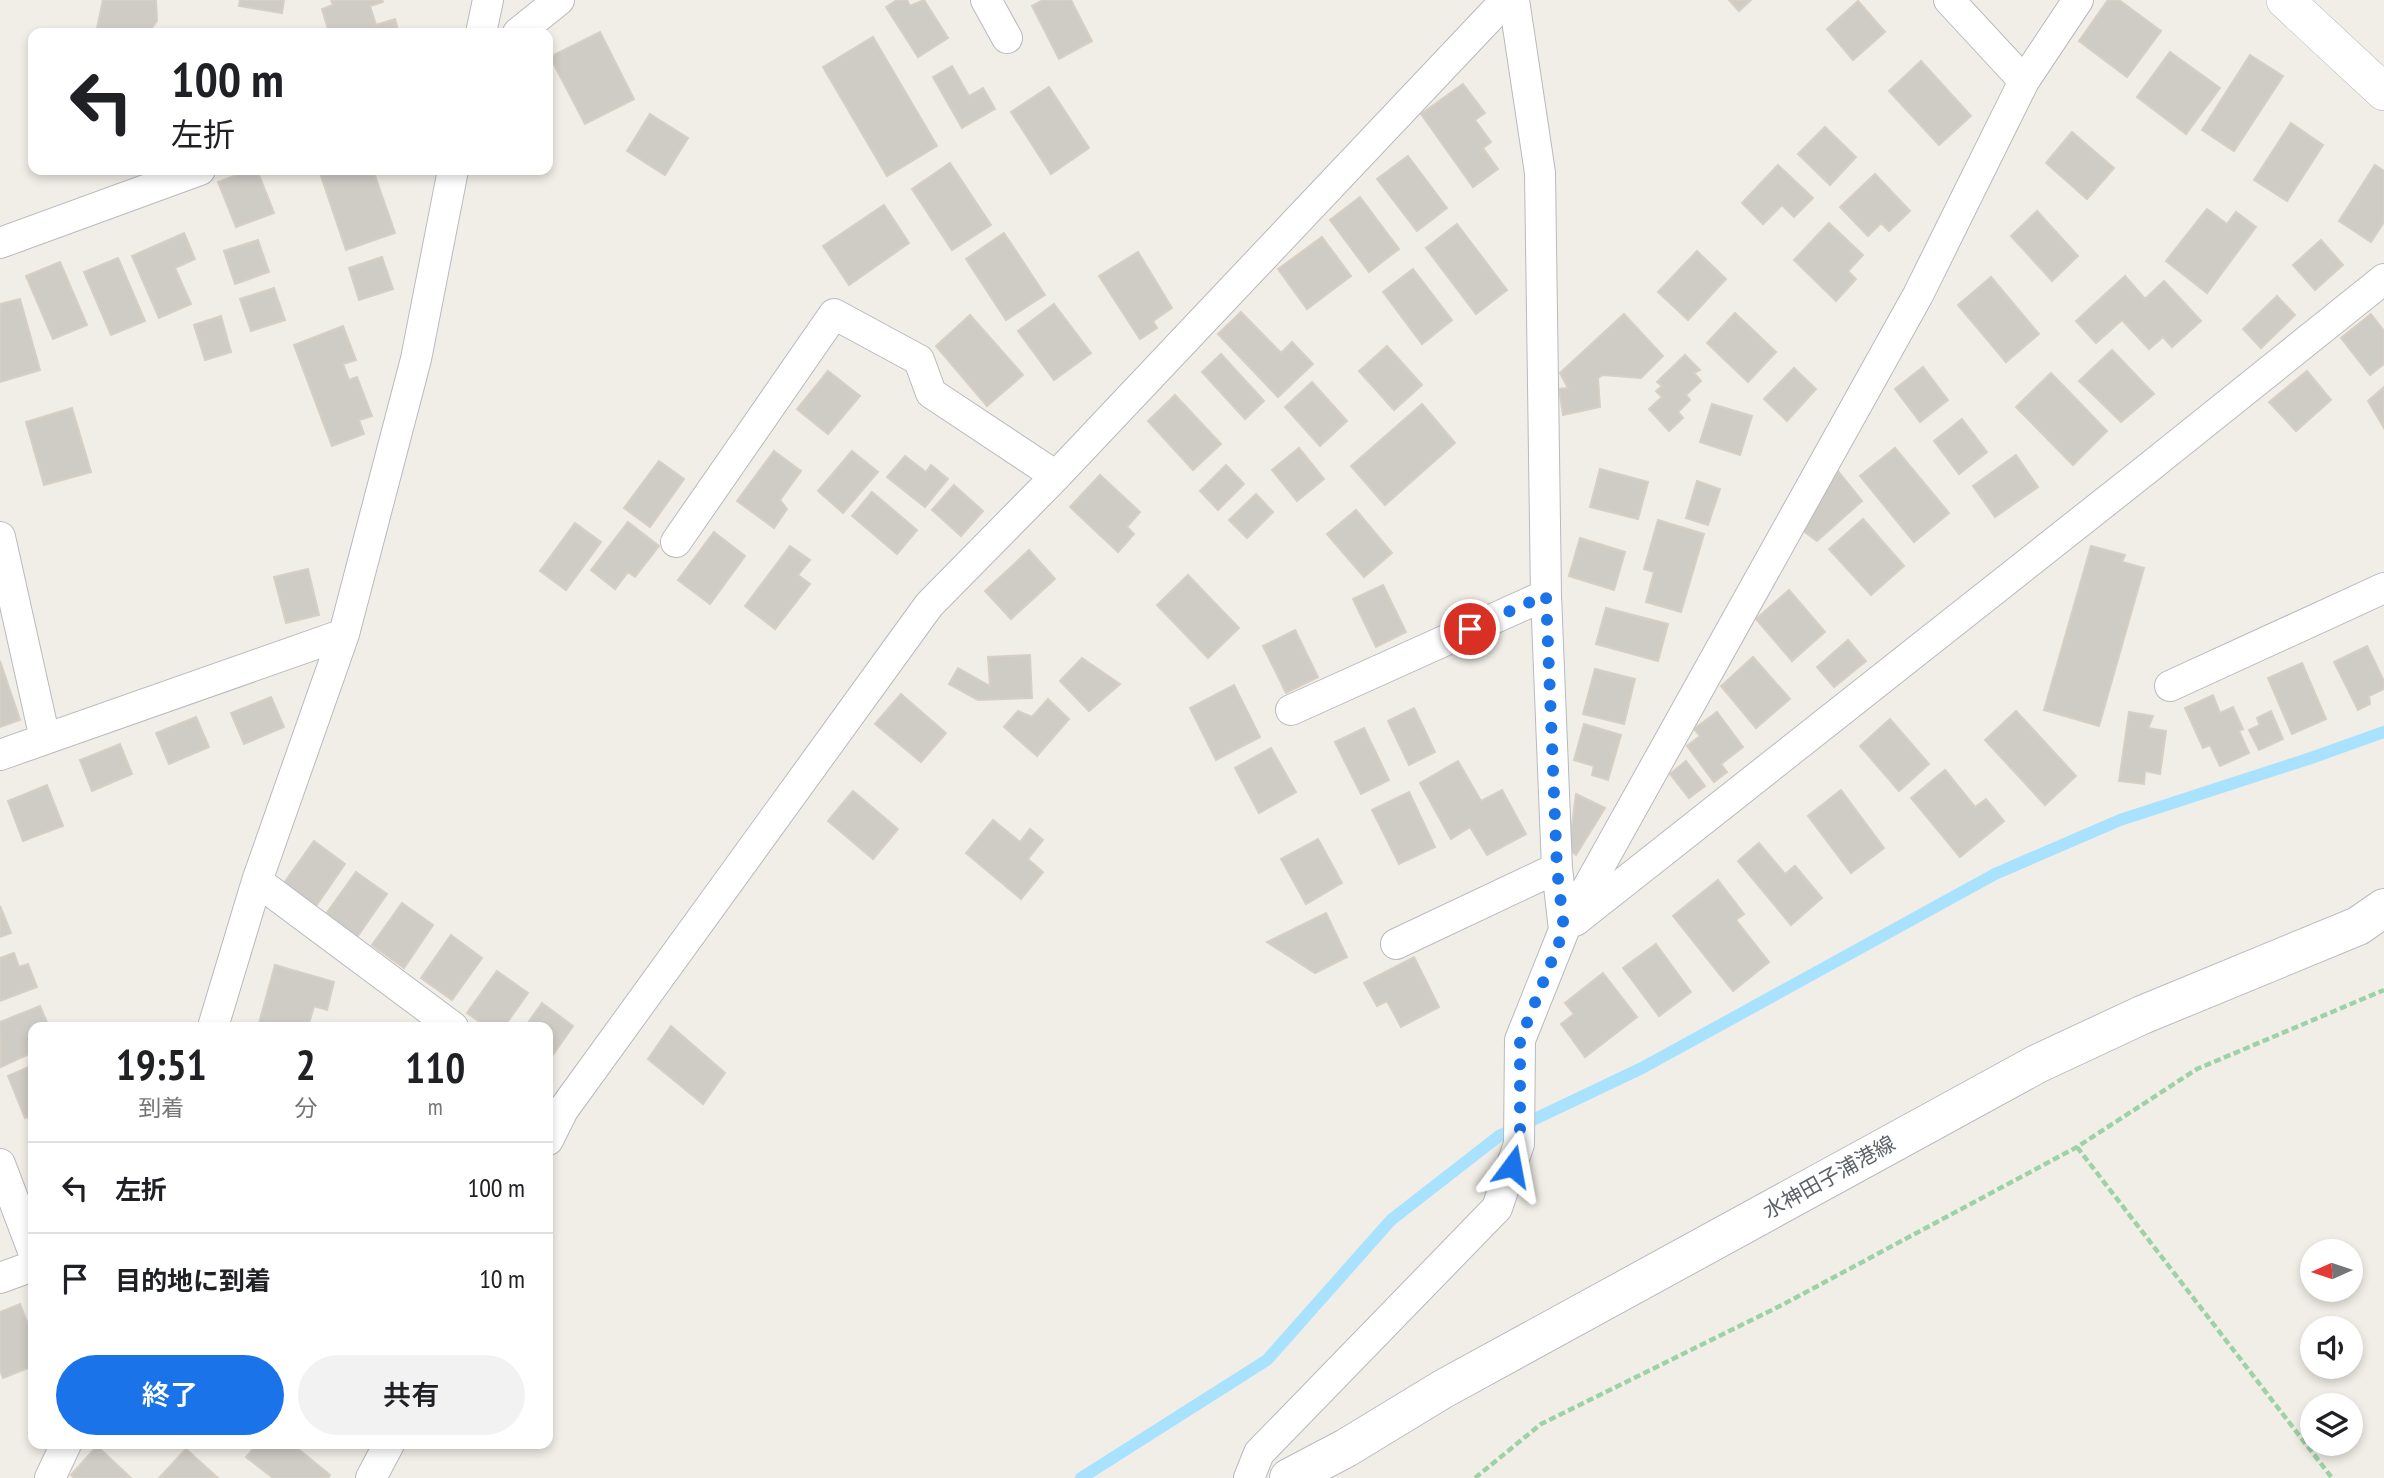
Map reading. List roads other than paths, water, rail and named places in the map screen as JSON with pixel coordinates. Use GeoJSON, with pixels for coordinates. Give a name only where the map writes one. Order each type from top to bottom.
{"type":"FeatureCollection","features":[{"type":"Feature","properties":{"kind":"main road","name":"水神田子浦港線"},"geometry":{"type":"LineString","coordinates":[[1289,1478],[1346,1448],[1443,1389],[2037,1064],[2142,1016],[2358,926],[2384,908]]}},
{"type":"Feature","properties":{"kind":"street"},"geometry":{"type":"LineString","coordinates":[[482,28],[488,0]]}},
{"type":"Feature","properties":{"kind":"street"},"geometry":{"type":"LineString","coordinates":[[524,28],[559,0]]}},
{"type":"Feature","properties":{"kind":"street"},"geometry":{"type":"LineString","coordinates":[[986,0],[1007,38]]}},
{"type":"Feature","properties":{"kind":"street"},"geometry":{"type":"LineString","coordinates":[[555,1104],[929,605],[1056,476],[1506,0]]}},
{"type":"Feature","properties":{"kind":"street"},"geometry":{"type":"LineString","coordinates":[[1514,0],[1540,173],[1546,595],[1557,869],[1564,930]]}},
{"type":"Feature","properties":{"kind":"street"},"geometry":{"type":"LineString","coordinates":[[1949,0],[2024,81]]}},
{"type":"Feature","properties":{"kind":"street"},"geometry":{"type":"LineString","coordinates":[[1249,1478],[1259,1453],[1497,1208],[1520,1144],[1520,1040],[1564,930],[1918,295],[2024,81],[2078,0]]}},
{"type":"Feature","properties":{"kind":"street"},"geometry":{"type":"LineString","coordinates":[[2285,0],[2384,92]]}},
{"type":"Feature","properties":{"kind":"street"},"geometry":{"type":"LineString","coordinates":[[0,243],[186,175]]}},
{"type":"Feature","properties":{"kind":"street"},"geometry":{"type":"LineString","coordinates":[[215,1022],[257,881],[344,634],[416,359],[452,175]]}},
{"type":"Feature","properties":{"kind":"street"},"geometry":{"type":"LineString","coordinates":[[1564,930],[2384,279]]}},
{"type":"Feature","properties":{"kind":"street"},"geometry":{"type":"LineString","coordinates":[[676,542],[834,314],[919,360],[931,393],[1056,476]]}},
{"type":"Feature","properties":{"kind":"street"},"geometry":{"type":"LineString","coordinates":[[0,537],[45,739]]}},
{"type":"Feature","properties":{"kind":"street"},"geometry":{"type":"LineString","coordinates":[[2170,686],[2384,588]]}},
{"type":"Feature","properties":{"kind":"street"},"geometry":{"type":"LineString","coordinates":[[1291,709],[1546,595]]}},
{"type":"Feature","properties":{"kind":"street"},"geometry":{"type":"LineString","coordinates":[[0,755],[344,634]]}},
{"type":"Feature","properties":{"kind":"street"},"geometry":{"type":"LineString","coordinates":[[1396,944],[1557,869]]}},
{"type":"Feature","properties":{"kind":"street"},"geometry":{"type":"LineString","coordinates":[[257,881],[446,1022]]}},
{"type":"Feature","properties":{"kind":"street"},"geometry":{"type":"LineString","coordinates":[[0,1164],[28,1238]]}},
{"type":"Feature","properties":{"kind":"street"},"geometry":{"type":"LineString","coordinates":[[0,1278],[28,1268]]}},
{"type":"Feature","properties":{"kind":"street"},"geometry":{"type":"LineString","coordinates":[[50,1478],[64,1449]]}},
{"type":"Feature","properties":{"kind":"street"},"geometry":{"type":"LineString","coordinates":[[371,1478],[386,1449]]}},
{"type":"Feature","properties":{"kind":"waterway"},"geometry":{"type":"LineString","coordinates":[[1081,1478],[1267,1360],[1391,1220],[1499,1136],[1642,1068],[1995,874],[2120,820],[2384,732]]}}]}
